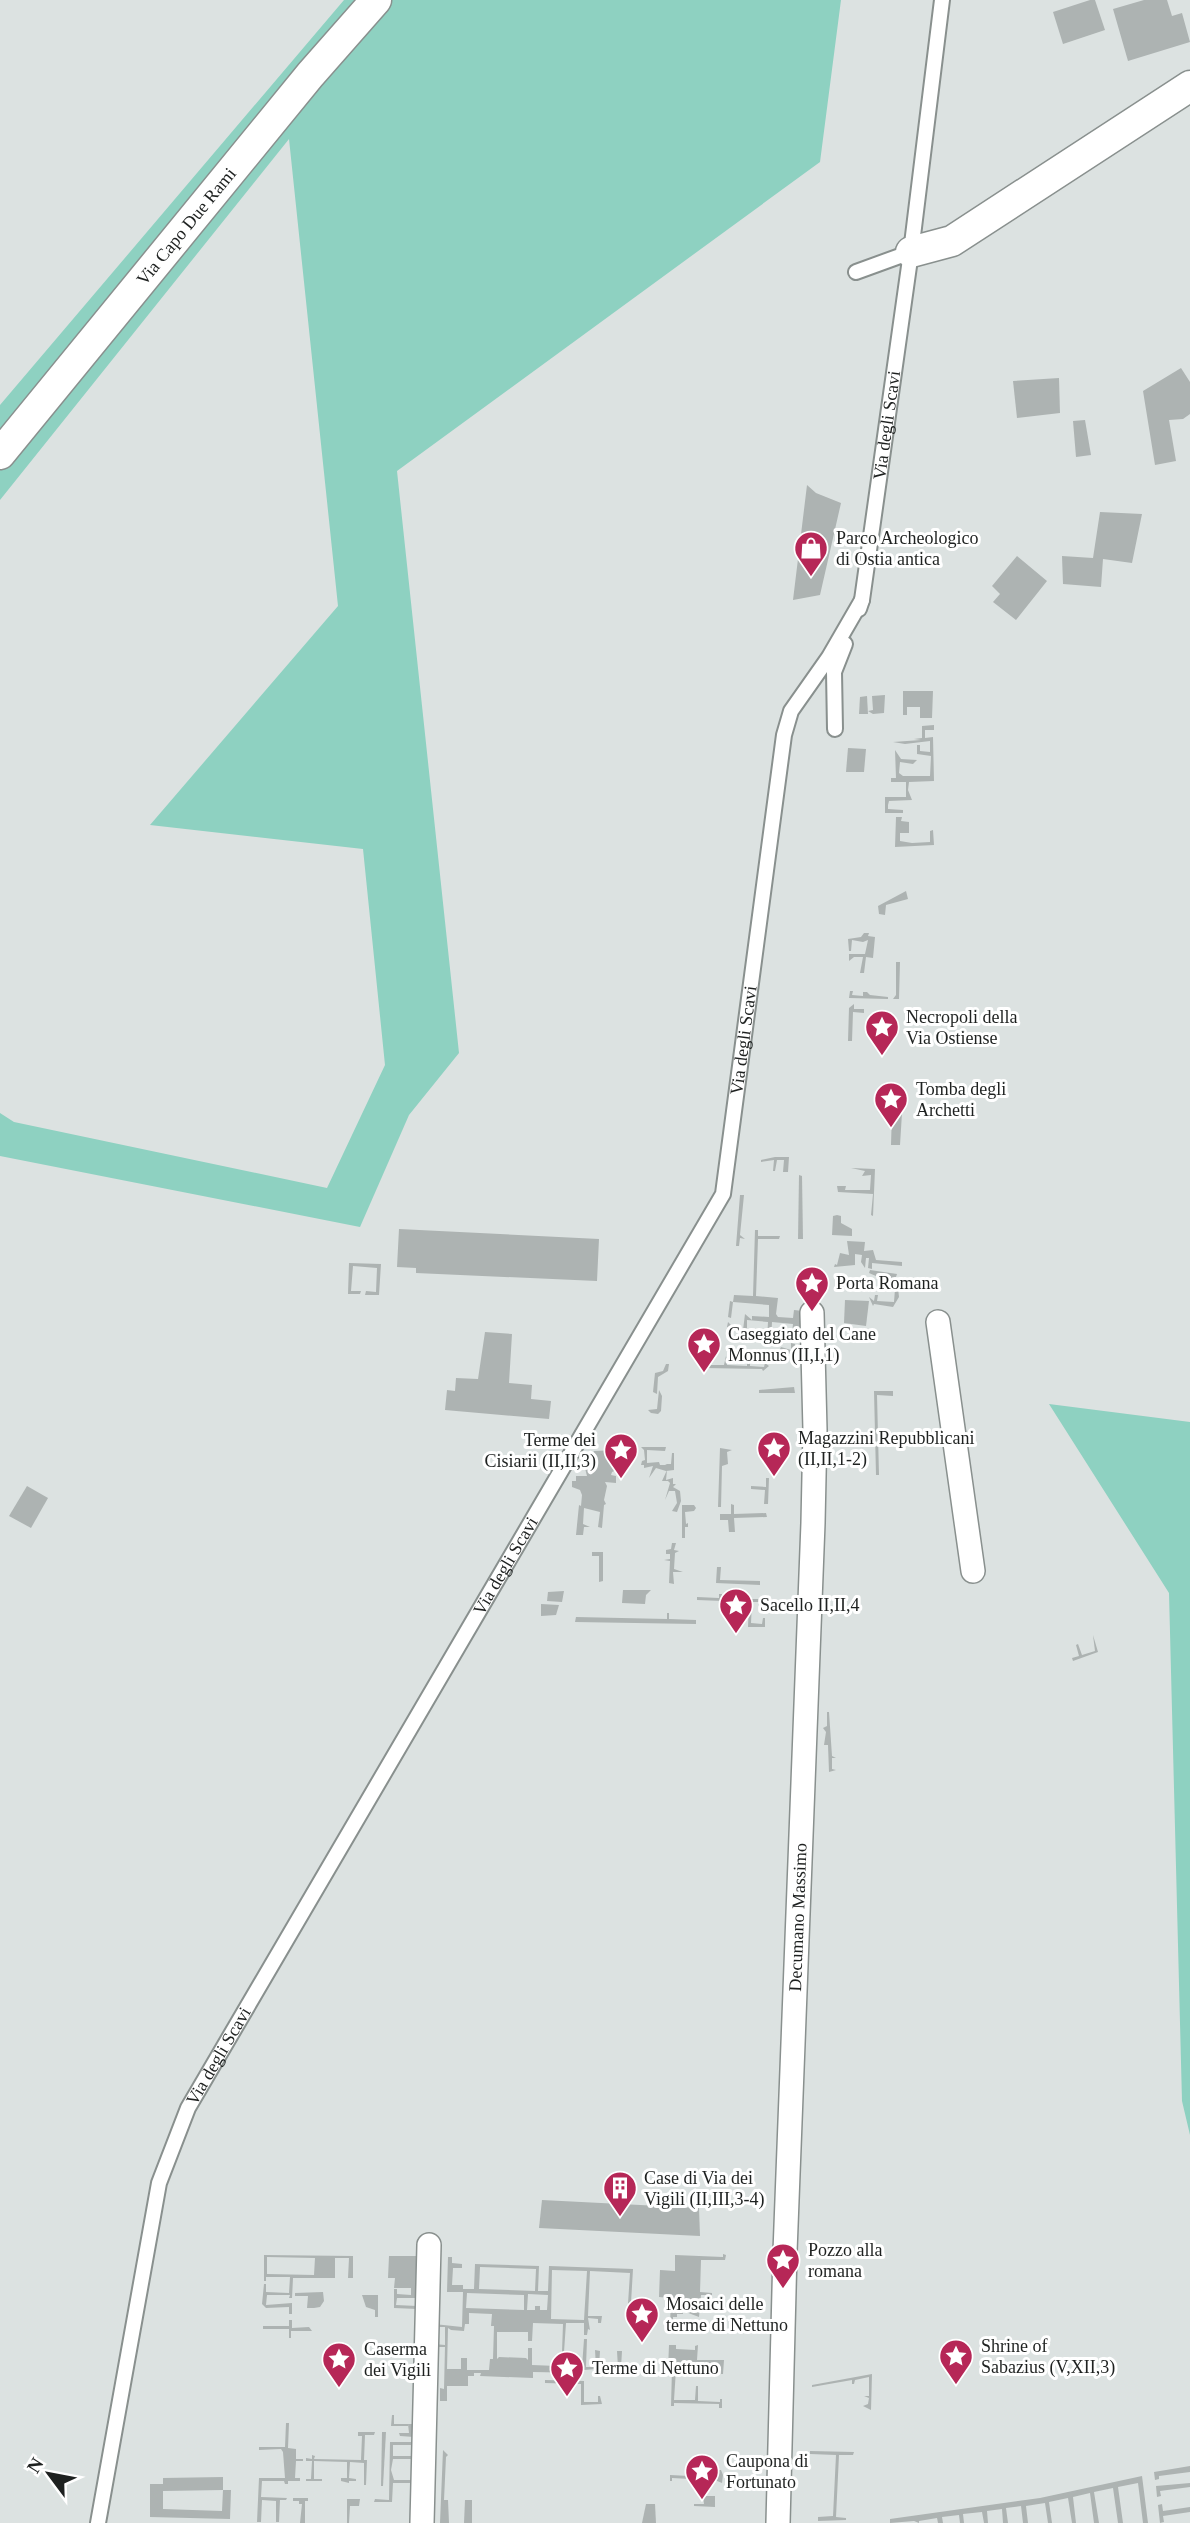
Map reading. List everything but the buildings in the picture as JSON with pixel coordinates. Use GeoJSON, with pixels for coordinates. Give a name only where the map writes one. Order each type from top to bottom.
{"type":"FeatureCollection","features":[{"type":"Feature","properties":{"kind":"street","name":"Via Capo Due Rami"},"geometry":{"type":"LineString","coordinates":[[0,454],[310,75],[376,0]]}},
{"type":"Feature","properties":{"kind":"street"},"geometry":{"type":"LineString","coordinates":[[911,252],[952,241],[1190,86]]}},
{"type":"Feature","properties":{"kind":"street","name":"Decumano Massimo"},"geometry":{"type":"LineString","coordinates":[[778,2523],[784,2266],[813,1523],[815,1430],[812,1313]]}},
{"type":"Feature","properties":{"kind":"street"},"geometry":{"type":"LineString","coordinates":[[938,1322],[973,1571]]}},
{"type":"Feature","properties":{"kind":"street"},"geometry":{"type":"LineString","coordinates":[[422,2523],[429,2245]]}},
{"type":"Feature","properties":{"kind":"lane","name":"Via degli Scavi"},"geometry":{"type":"LineString","coordinates":[[835,729],[834,672],[862,600],[911,252],[942,0]]}},
{"type":"Feature","properties":{"kind":"lane"},"geometry":{"type":"LineString","coordinates":[[856,272],[911,252]]}},
{"type":"Feature","properties":{"kind":"lane","name":"Via degli Scavi"},"geometry":{"type":"LineString","coordinates":[[98,2523],[159,2183],[188,2108],[723,1194],[784,734],[791,711],[830,657],[862,600]]}},
{"type":"Feature","properties":{"kind":"green space"},"geometry":{"type":"Polygon","coordinates":[[[344,0],[841,0],[820,162],[397,471],[459,1053],[409,1115],[360,1227],[0,1156],[0,1113],[14,1122],[327,1188],[385,1065],[363,849],[150,825],[338,606],[289,139],[0,500],[0,405],[344,0]]]}},
{"type":"Feature","properties":{"kind":"green space"},"geometry":{"type":"Polygon","coordinates":[[[1049,1404],[1190,1422],[1190,2135],[1182,2101],[1169,1593],[1049,1404]]]}},
{"type":"Feature","properties":{"kind":"place","name":"Parco Archeologico di Ostia antica"},"geometry":{"type":"Point","coordinates":[811,578]}},
{"type":"Feature","properties":{"kind":"place","name":"Necropoli della Via Ostiense"},"geometry":{"type":"Point","coordinates":[882,1057]}},
{"type":"Feature","properties":{"kind":"place","name":"Tomba degli Archetti"},"geometry":{"type":"Point","coordinates":[891,1129]}},
{"type":"Feature","properties":{"kind":"place","name":"Porta Romana"},"geometry":{"type":"Point","coordinates":[812,1313]}},
{"type":"Feature","properties":{"kind":"place","name":"Caseggiato del Cane Monnus (II,I,1)"},"geometry":{"type":"Point","coordinates":[704,1374]}},
{"type":"Feature","properties":{"kind":"place","name":"Magazzini Repubblicani (II,II,1-2)"},"geometry":{"type":"Point","coordinates":[774,1478]}},
{"type":"Feature","properties":{"kind":"place","name":"Terme dei Cisiarii (II,II,3)"},"geometry":{"type":"Point","coordinates":[621,1480]}},
{"type":"Feature","properties":{"kind":"place","name":"Sacello II,II,4"},"geometry":{"type":"Point","coordinates":[736,1635]}},
{"type":"Feature","properties":{"kind":"place","name":"Case di Via dei Vigili (II,III,3-4)"},"geometry":{"type":"Point","coordinates":[620,2218]}},
{"type":"Feature","properties":{"kind":"place","name":"Pozzo alla romana"},"geometry":{"type":"Point","coordinates":[783,2290]}},
{"type":"Feature","properties":{"kind":"place","name":"Mosaici delle terme di Nettuno"},"geometry":{"type":"Point","coordinates":[642,2344]}},
{"type":"Feature","properties":{"kind":"place","name":"Shrine of Sabazius (V,XII,3)"},"geometry":{"type":"Point","coordinates":[956,2386]}},
{"type":"Feature","properties":{"kind":"place","name":"Caserma dei Vigili"},"geometry":{"type":"Point","coordinates":[339,2389]}},
{"type":"Feature","properties":{"kind":"place","name":"Terme di Nettuno"},"geometry":{"type":"Point","coordinates":[567,2398]}},
{"type":"Feature","properties":{"kind":"place","name":"Caupona di Fortunato"},"geometry":{"type":"Point","coordinates":[702,2501]}}]}
